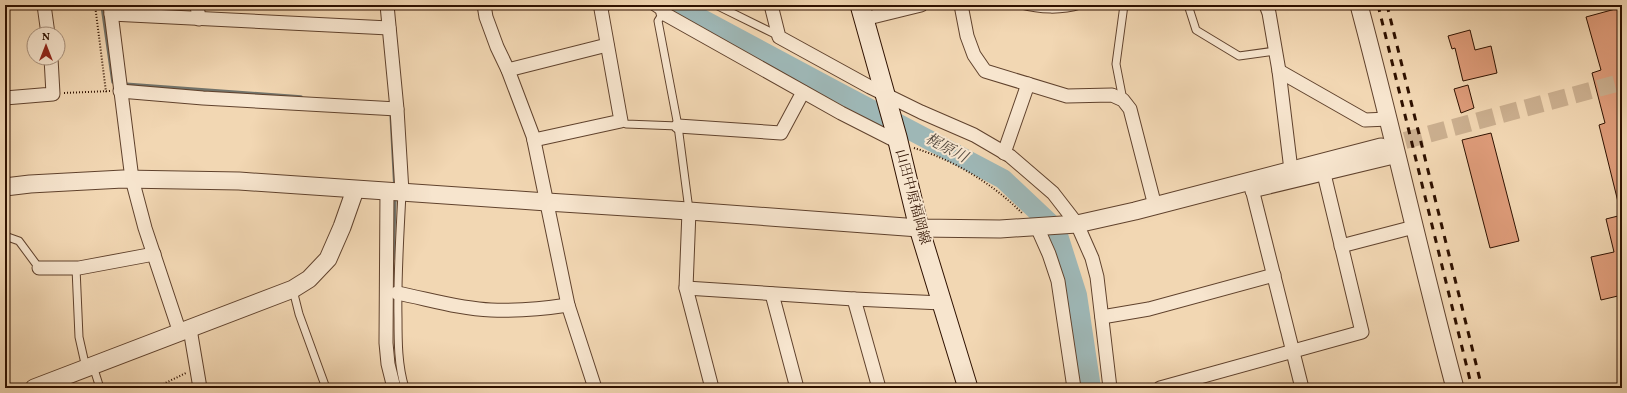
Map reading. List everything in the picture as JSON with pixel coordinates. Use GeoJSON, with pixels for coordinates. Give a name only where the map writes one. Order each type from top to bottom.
{"type":"FeatureCollection","features":[{"type":"Feature","properties":{"kind":"main road","name":"山田中原福岡線"},"geometry":{"type":"LineString","coordinates":[[862,12],[897,139],[919,228],[968,388]]}},
{"type":"Feature","properties":{"kind":"street"},"geometry":{"type":"LineString","coordinates":[[44,5],[47,26]]}},
{"type":"Feature","properties":{"kind":"street"},"geometry":{"type":"LineString","coordinates":[[197,5],[199,19]]}},
{"type":"Feature","properties":{"kind":"street"},"geometry":{"type":"LineString","coordinates":[[387,5],[397,109],[395,192],[386,343],[388,364],[394,388]]}},
{"type":"Feature","properties":{"kind":"street"},"geometry":{"type":"LineString","coordinates":[[484,5],[486,17],[497,47],[526,114],[534,140],[568,305],[595,388]]}},
{"type":"Feature","properties":{"kind":"street"},"geometry":{"type":"LineString","coordinates":[[534,140],[621,121],[601,9],[604,5]]}},
{"type":"Feature","properties":{"kind":"street"},"geometry":{"type":"LineString","coordinates":[[771,5],[779,36],[886,99],[921,112],[974,135],[1004,153],[1031,173],[1053,193],[1075,224],[1092,258],[1097,276],[1110,388]]}},
{"type":"Feature","properties":{"kind":"street"},"geometry":{"type":"LineString","coordinates":[[862,12],[921,5]]}},
{"type":"Feature","properties":{"kind":"street"},"geometry":{"type":"LineString","coordinates":[[961,5],[967,36],[974,55],[985,71],[1066,96],[1112,95],[1123,100],[1130,109],[1155,206]]}},
{"type":"Feature","properties":{"kind":"street"},"geometry":{"type":"LineString","coordinates":[[1266,5],[1269,13],[1280,71],[1291,170]]}},
{"type":"Feature","properties":{"kind":"street"},"geometry":{"type":"LineString","coordinates":[[1359,5],[1389,119],[1414,227],[1455,388]]}},
{"type":"Feature","properties":{"kind":"street"},"geometry":{"type":"LineString","coordinates":[[200,388],[198,367],[154,254],[132,179],[116,91],[111,10],[199,19],[389,28]]}},
{"type":"Feature","properties":{"kind":"street"},"geometry":{"type":"LineString","coordinates":[[663,13],[803,92],[897,139]]}},
{"type":"Feature","properties":{"kind":"street"},"geometry":{"type":"LineString","coordinates":[[508,70],[607,45]]}},
{"type":"Feature","properties":{"kind":"street"},"geometry":{"type":"LineString","coordinates":[[5,98],[53,94],[51,66]]}},
{"type":"Feature","properties":{"kind":"street"},"geometry":{"type":"LineString","coordinates":[[1280,71],[1365,120],[1389,119]]}},
{"type":"Feature","properties":{"kind":"street"},"geometry":{"type":"LineString","coordinates":[[1004,153],[1028,84]]}},
{"type":"Feature","properties":{"kind":"street"},"geometry":{"type":"LineString","coordinates":[[116,91],[203,98],[397,109]]}},
{"type":"Feature","properties":{"kind":"street"},"geometry":{"type":"LineString","coordinates":[[678,126],[781,133],[803,92]]}},
{"type":"Feature","properties":{"kind":"street"},"geometry":{"type":"LineString","coordinates":[[1251,186],[1291,170],[1381,147]]}},
{"type":"Feature","properties":{"kind":"street"},"geometry":{"type":"LineString","coordinates":[[5,187],[30,184],[132,179],[239,181],[919,228],[1000,229],[1075,224],[1251,186],[1324,174],[1398,156]]}},
{"type":"Feature","properties":{"kind":"street"},"geometry":{"type":"LineString","coordinates":[[1160,388],[1362,332],[1324,174]]}},
{"type":"Feature","properties":{"kind":"street"},"geometry":{"type":"LineString","coordinates":[[1251,186],[1302,388]]}},
{"type":"Feature","properties":{"kind":"street"},"geometry":{"type":"LineString","coordinates":[[34,388],[293,289],[309,279],[328,258],[342,227],[355,190]]}},
{"type":"Feature","properties":{"kind":"street"},"geometry":{"type":"LineString","coordinates":[[689,211],[686,288],[712,388]]}},
{"type":"Feature","properties":{"kind":"street"},"geometry":{"type":"LineString","coordinates":[[1039,227],[1058,281],[1074,388]]}},
{"type":"Feature","properties":{"kind":"street"},"geometry":{"type":"LineString","coordinates":[[1341,246],[1414,227]]}},
{"type":"Feature","properties":{"kind":"street"},"geometry":{"type":"LineString","coordinates":[[38,268],[76,268],[154,254]]}},
{"type":"Feature","properties":{"kind":"street"},"geometry":{"type":"LineString","coordinates":[[1102,317],[1149,309],[1274,275]]}},
{"type":"Feature","properties":{"kind":"street"},"geometry":{"type":"LineString","coordinates":[[686,288],[942,303]]}},
{"type":"Feature","properties":{"kind":"street"},"geometry":{"type":"LineString","coordinates":[[398,293],[466,307],[490,310],[534,310],[568,305]]}},
{"type":"Feature","properties":{"kind":"street"},"geometry":{"type":"LineString","coordinates":[[772,294],[797,388]]}},
{"type":"Feature","properties":{"kind":"street"},"geometry":{"type":"LineString","coordinates":[[854,299],[879,388]]}},
{"type":"Feature","properties":{"kind":"lane"},"geometry":{"type":"LineString","coordinates":[[651,5],[663,13],[658,21],[678,126],[689,211]]}},
{"type":"Feature","properties":{"kind":"lane"},"geometry":{"type":"LineString","coordinates":[[716,5],[779,36]]}},
{"type":"Feature","properties":{"kind":"lane"},"geometry":{"type":"LineString","coordinates":[[1020,5],[1036,9],[1073,7],[1080,5]]}},
{"type":"Feature","properties":{"kind":"lane"},"geometry":{"type":"LineString","coordinates":[[1123,100],[1116,64],[1124,5]]}},
{"type":"Feature","properties":{"kind":"lane"},"geometry":{"type":"LineString","coordinates":[[1188,5],[1196,30],[1239,56],[1276,51]]}},
{"type":"Feature","properties":{"kind":"lane"},"geometry":{"type":"LineString","coordinates":[[621,121],[626,124],[678,126]]}},
{"type":"Feature","properties":{"kind":"lane"},"geometry":{"type":"LineString","coordinates":[[395,192],[400,361],[405,388]]}},
{"type":"Feature","properties":{"kind":"lane"},"geometry":{"type":"LineString","coordinates":[[5,236],[19,241],[38,268]]}},
{"type":"Feature","properties":{"kind":"lane"},"geometry":{"type":"LineString","coordinates":[[76,268],[79,337],[90,367],[100,388]]}},
{"type":"Feature","properties":{"kind":"lane"},"geometry":{"type":"LineString","coordinates":[[293,289],[299,314],[326,388]]}},
{"type":"Feature","properties":{"kind":"path"},"geometry":{"type":"LineString","coordinates":[[95,5],[106,92]]}},
{"type":"Feature","properties":{"kind":"path"},"geometry":{"type":"LineString","coordinates":[[53,94],[116,91]]}},
{"type":"Feature","properties":{"kind":"path"},"geometry":{"type":"LineString","coordinates":[[897,139],[970,173],[1009,200],[1039,227]]}},
{"type":"Feature","properties":{"kind":"path"},"geometry":{"type":"LineString","coordinates":[[155,388],[198,367]]}},
{"type":"Feature","properties":{"kind":"building"},"geometry":{"type":"Polygon","coordinates":[[[1619,8],[1622,18],[1622,206],[1619,206],[1599,125],[1605,123],[1592,73],[1601,70],[1586,17],[1619,8]]]}},
{"type":"Feature","properties":{"kind":"building"},"geometry":{"type":"Polygon","coordinates":[[[1470,30],[1475,50],[1491,46],[1497,73],[1463,81],[1455,48],[1452,49],[1448,36],[1470,30]]]}},
{"type":"Feature","properties":{"kind":"building"},"geometry":{"type":"Polygon","coordinates":[[[1468,85],[1474,108],[1461,113],[1454,89],[1468,85]]]}},
{"type":"Feature","properties":{"kind":"building"},"geometry":{"type":"Polygon","coordinates":[[[1491,133],[1519,241],[1490,248],[1462,140],[1491,133]]]}},
{"type":"Feature","properties":{"kind":"building"},"geometry":{"type":"Polygon","coordinates":[[[1622,215],[1622,295],[1601,300],[1591,257],[1614,252],[1606,219],[1622,215]]]}},
{"type":"Feature","properties":{"kind":"waterway"},"geometry":{"type":"LineString","coordinates":[[102,5],[113,82],[117,83]]}},
{"type":"Feature","properties":{"kind":"waterway","name":"梶原川"},"geometry":{"type":"LineString","coordinates":[[681,5],[700,18],[1003,179],[1056,229],[1077,295],[1091,388]]}},
{"type":"Feature","properties":{"kind":"waterway"},"geometry":{"type":"LineString","coordinates":[[123,84],[301,97]]}},
{"type":"Feature","properties":{"kind":"waterway"},"geometry":{"type":"LineString","coordinates":[[391,112],[395,188]]}},
{"type":"Feature","properties":{"kind":"waterway"},"geometry":{"type":"LineString","coordinates":[[393,259],[395,196]]}},
{"type":"Feature","properties":{"kind":"tunnel"},"geometry":{"type":"LineString","coordinates":[[1381,147],[1622,82]]}},
{"type":"Feature","properties":{"kind":"railway"},"geometry":{"type":"LineString","coordinates":[[1378,5],[1472,388]]}},
{"type":"Feature","properties":{"kind":"railway"},"geometry":{"type":"LineString","coordinates":[[1387,5],[1482,388]]}}]}
